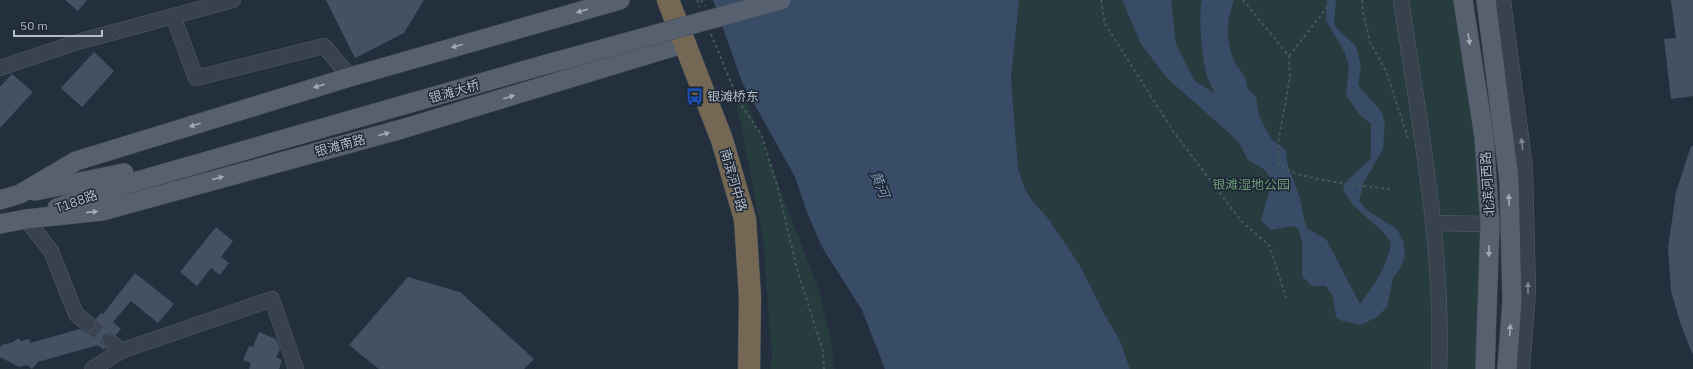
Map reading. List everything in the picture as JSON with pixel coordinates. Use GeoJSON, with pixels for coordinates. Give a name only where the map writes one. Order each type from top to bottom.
{"type":"FeatureCollection","features":[{"type":"Feature","properties":{"kind":"highway","name":"南滨河中路"},"geometry":{"type":"LineString","coordinates":[[657,0],[681,45],[722,140],[745,220],[750,297],[749,369]]}},
{"type":"Feature","properties":{"kind":"highway","name":"南滨河中路"},"geometry":{"type":"LineString","coordinates":[[668,0],[712,143],[730,216],[740,297],[738,369]]}},
{"type":"Feature","properties":{"kind":"main road"},"geometry":{"type":"LineString","coordinates":[[0,200],[20,194],[76,162],[350,77],[620,0]]}},
{"type":"Feature","properties":{"kind":"main road","name":"银滩大桥"},"geometry":{"type":"LineString","coordinates":[[126,178],[522,59],[738,0]]}},
{"type":"Feature","properties":{"kind":"main road","name":"银滩大桥"},"geometry":{"type":"LineString","coordinates":[[126,178],[781,0]]}},
{"type":"Feature","properties":{"kind":"main road","name":"北滨河西路"},"geometry":{"type":"LineString","coordinates":[[1462,0],[1484,137],[1490,224],[1486,369]]}},
{"type":"Feature","properties":{"kind":"main road","name":"北滨河西路"},"geometry":{"type":"LineString","coordinates":[[1486,0],[1509,180],[1512,301],[1507,369]]}},
{"type":"Feature","properties":{"kind":"main road","name":"银滩南路"},"geometry":{"type":"LineString","coordinates":[[0,224],[26,219],[102,211],[402,129],[681,45]]}},
{"type":"Feature","properties":{"kind":"main road","name":"T188路"},"geometry":{"type":"LineString","coordinates":[[20,194],[126,178]]}},
{"type":"Feature","properties":{"kind":"main road","name":"T188路"},"geometry":{"type":"LineString","coordinates":[[26,219],[126,178]]}},
{"type":"Feature","properties":{"kind":"street"},"geometry":{"type":"LineString","coordinates":[[0,68],[81,41],[233,0]]}},
{"type":"Feature","properties":{"kind":"street"},"geometry":{"type":"LineString","coordinates":[[1402,0],[1433,223],[1440,338],[1439,369]]}},
{"type":"Feature","properties":{"kind":"street"},"geometry":{"type":"LineString","coordinates":[[1503,0],[1525,168],[1528,291],[1522,369]]}},
{"type":"Feature","properties":{"kind":"street"},"geometry":{"type":"LineString","coordinates":[[173,16],[196,78],[324,46],[350,77]]}},
{"type":"Feature","properties":{"kind":"street"},"geometry":{"type":"LineString","coordinates":[[26,219],[51,251],[76,314],[87,323]]}},
{"type":"Feature","properties":{"kind":"street"},"geometry":{"type":"LineString","coordinates":[[1433,223],[1490,224]]}},
{"type":"Feature","properties":{"kind":"street"},"geometry":{"type":"LineString","coordinates":[[92,369],[116,346],[272,299],[296,369]]}},
{"type":"Feature","properties":{"kind":"path"},"geometry":{"type":"LineString","coordinates":[[697,0],[703,13]]}},
{"type":"Feature","properties":{"kind":"path"},"geometry":{"type":"LineString","coordinates":[[1100,0],[1105,24],[1173,132],[1241,221],[1269,246],[1287,301]]}},
{"type":"Feature","properties":{"kind":"path"},"geometry":{"type":"LineString","coordinates":[[1243,0],[1289,56],[1290,77],[1278,143],[1279,164],[1285,170],[1323,180],[1391,189]]}},
{"type":"Feature","properties":{"kind":"path"},"geometry":{"type":"LineString","coordinates":[[1289,56],[1332,0]]}},
{"type":"Feature","properties":{"kind":"path"},"geometry":{"type":"LineString","coordinates":[[1362,0],[1363,12],[1370,42],[1386,71],[1409,141]]}},
{"type":"Feature","properties":{"kind":"path"},"geometry":{"type":"LineString","coordinates":[[711,32],[739,102],[762,134],[777,185],[797,269],[823,351],[824,369]]}},
{"type":"Feature","properties":{"kind":"green space","name":"银滩湿地公园"},"geometry":{"type":"Polygon","coordinates":[[[1019,0],[1463,0],[1484,137],[1485,369],[1130,369],[1120,341],[1047,217],[1034,203],[1025,188],[1018,168],[1011,79],[1019,0]]]}},
{"type":"Feature","properties":{"kind":"green space"},"geometry":{"type":"Polygon","coordinates":[[[746,100],[820,293],[832,344],[834,369],[770,369],[772,356],[763,237],[737,106],[746,100]]]}},
{"type":"Feature","properties":{"kind":"water","name":"黄河"},"geometry":{"type":"Polygon","coordinates":[[[713,0],[1019,0],[1011,79],[1018,168],[1025,189],[1034,203],[1047,217],[1079,264],[1120,341],[1130,369],[885,369],[862,310],[822,247],[807,212],[795,177],[742,82],[713,0]]]}},
{"type":"Feature","properties":{"kind":"water"},"geometry":{"type":"Polygon","coordinates":[[[1122,0],[1171,0],[1176,44],[1195,81],[1214,93],[1205,69],[1202,49],[1200,17],[1202,0],[1234,0],[1228,22],[1230,50],[1233,58],[1246,80],[1247,88],[1256,97],[1259,116],[1271,139],[1286,150],[1287,163],[1299,195],[1305,223],[1308,229],[1326,239],[1360,304],[1384,267],[1391,242],[1383,232],[1354,206],[1343,190],[1344,184],[1371,158],[1371,124],[1360,115],[1346,95],[1349,66],[1345,53],[1326,20],[1327,0],[1336,0],[1334,22],[1337,29],[1356,46],[1361,66],[1358,85],[1381,111],[1385,123],[1383,149],[1364,182],[1359,201],[1368,211],[1397,229],[1403,241],[1405,255],[1401,267],[1393,278],[1387,307],[1377,317],[1361,325],[1342,321],[1336,317],[1333,297],[1326,286],[1312,286],[1302,276],[1302,241],[1298,228],[1291,226],[1271,230],[1261,220],[1272,181],[1265,170],[1248,160],[1238,141],[1167,78],[1141,44],[1122,0]]]}},
{"type":"Feature","properties":{"kind":"building"},"geometry":{"type":"Polygon","coordinates":[[[65,0],[87,0],[78,11],[65,0]]]}},
{"type":"Feature","properties":{"kind":"building"},"geometry":{"type":"Polygon","coordinates":[[[326,0],[424,0],[404,33],[355,58],[326,0]]]}},
{"type":"Feature","properties":{"kind":"building"},"geometry":{"type":"Polygon","coordinates":[[[1671,0],[1693,0],[1693,96],[1671,99],[1664,39],[1676,38],[1671,0]]]}},
{"type":"Feature","properties":{"kind":"building"},"geometry":{"type":"Polygon","coordinates":[[[94,52],[114,71],[82,107],[61,88],[94,52]]]}},
{"type":"Feature","properties":{"kind":"building"},"geometry":{"type":"Polygon","coordinates":[[[12,74],[33,92],[0,128],[0,87],[12,74]]]}},
{"type":"Feature","properties":{"kind":"building"},"geometry":{"type":"Polygon","coordinates":[[[1691,146],[1693,146],[1693,355],[1681,325],[1671,291],[1668,248],[1676,192],[1691,146]]]}},
{"type":"Feature","properties":{"kind":"building"},"geometry":{"type":"Polygon","coordinates":[[[216,227],[233,241],[221,257],[229,263],[220,275],[211,268],[197,286],[180,272],[216,227]]]}},
{"type":"Feature","properties":{"kind":"building"},"geometry":{"type":"Polygon","coordinates":[[[135,273],[174,304],[158,323],[131,301],[113,322],[121,329],[116,335],[109,333],[104,336],[102,341],[104,350],[98,345],[38,362],[32,369],[27,365],[19,367],[0,357],[0,347],[2,345],[14,342],[18,338],[21,341],[29,339],[30,343],[80,329],[85,332],[91,331],[96,325],[95,320],[101,313],[103,314],[135,273]]]}},
{"type":"Feature","properties":{"kind":"building"},"geometry":{"type":"Polygon","coordinates":[[[408,277],[460,292],[534,359],[524,369],[379,369],[349,345],[408,277]]]}},
{"type":"Feature","properties":{"kind":"building"},"geometry":{"type":"Polygon","coordinates":[[[259,332],[276,339],[280,349],[276,357],[282,360],[279,369],[249,369],[251,363],[243,360],[249,346],[253,347],[259,332]]]}},
{"type":"Feature","properties":{"kind":"tunnel"},"geometry":{"type":"LineString","coordinates":[[87,323],[111,342]]}},
{"type":"Feature","properties":{"kind":"place","name":"银滩桥东"},"geometry":{"type":"Point","coordinates":[694,96]}}]}
